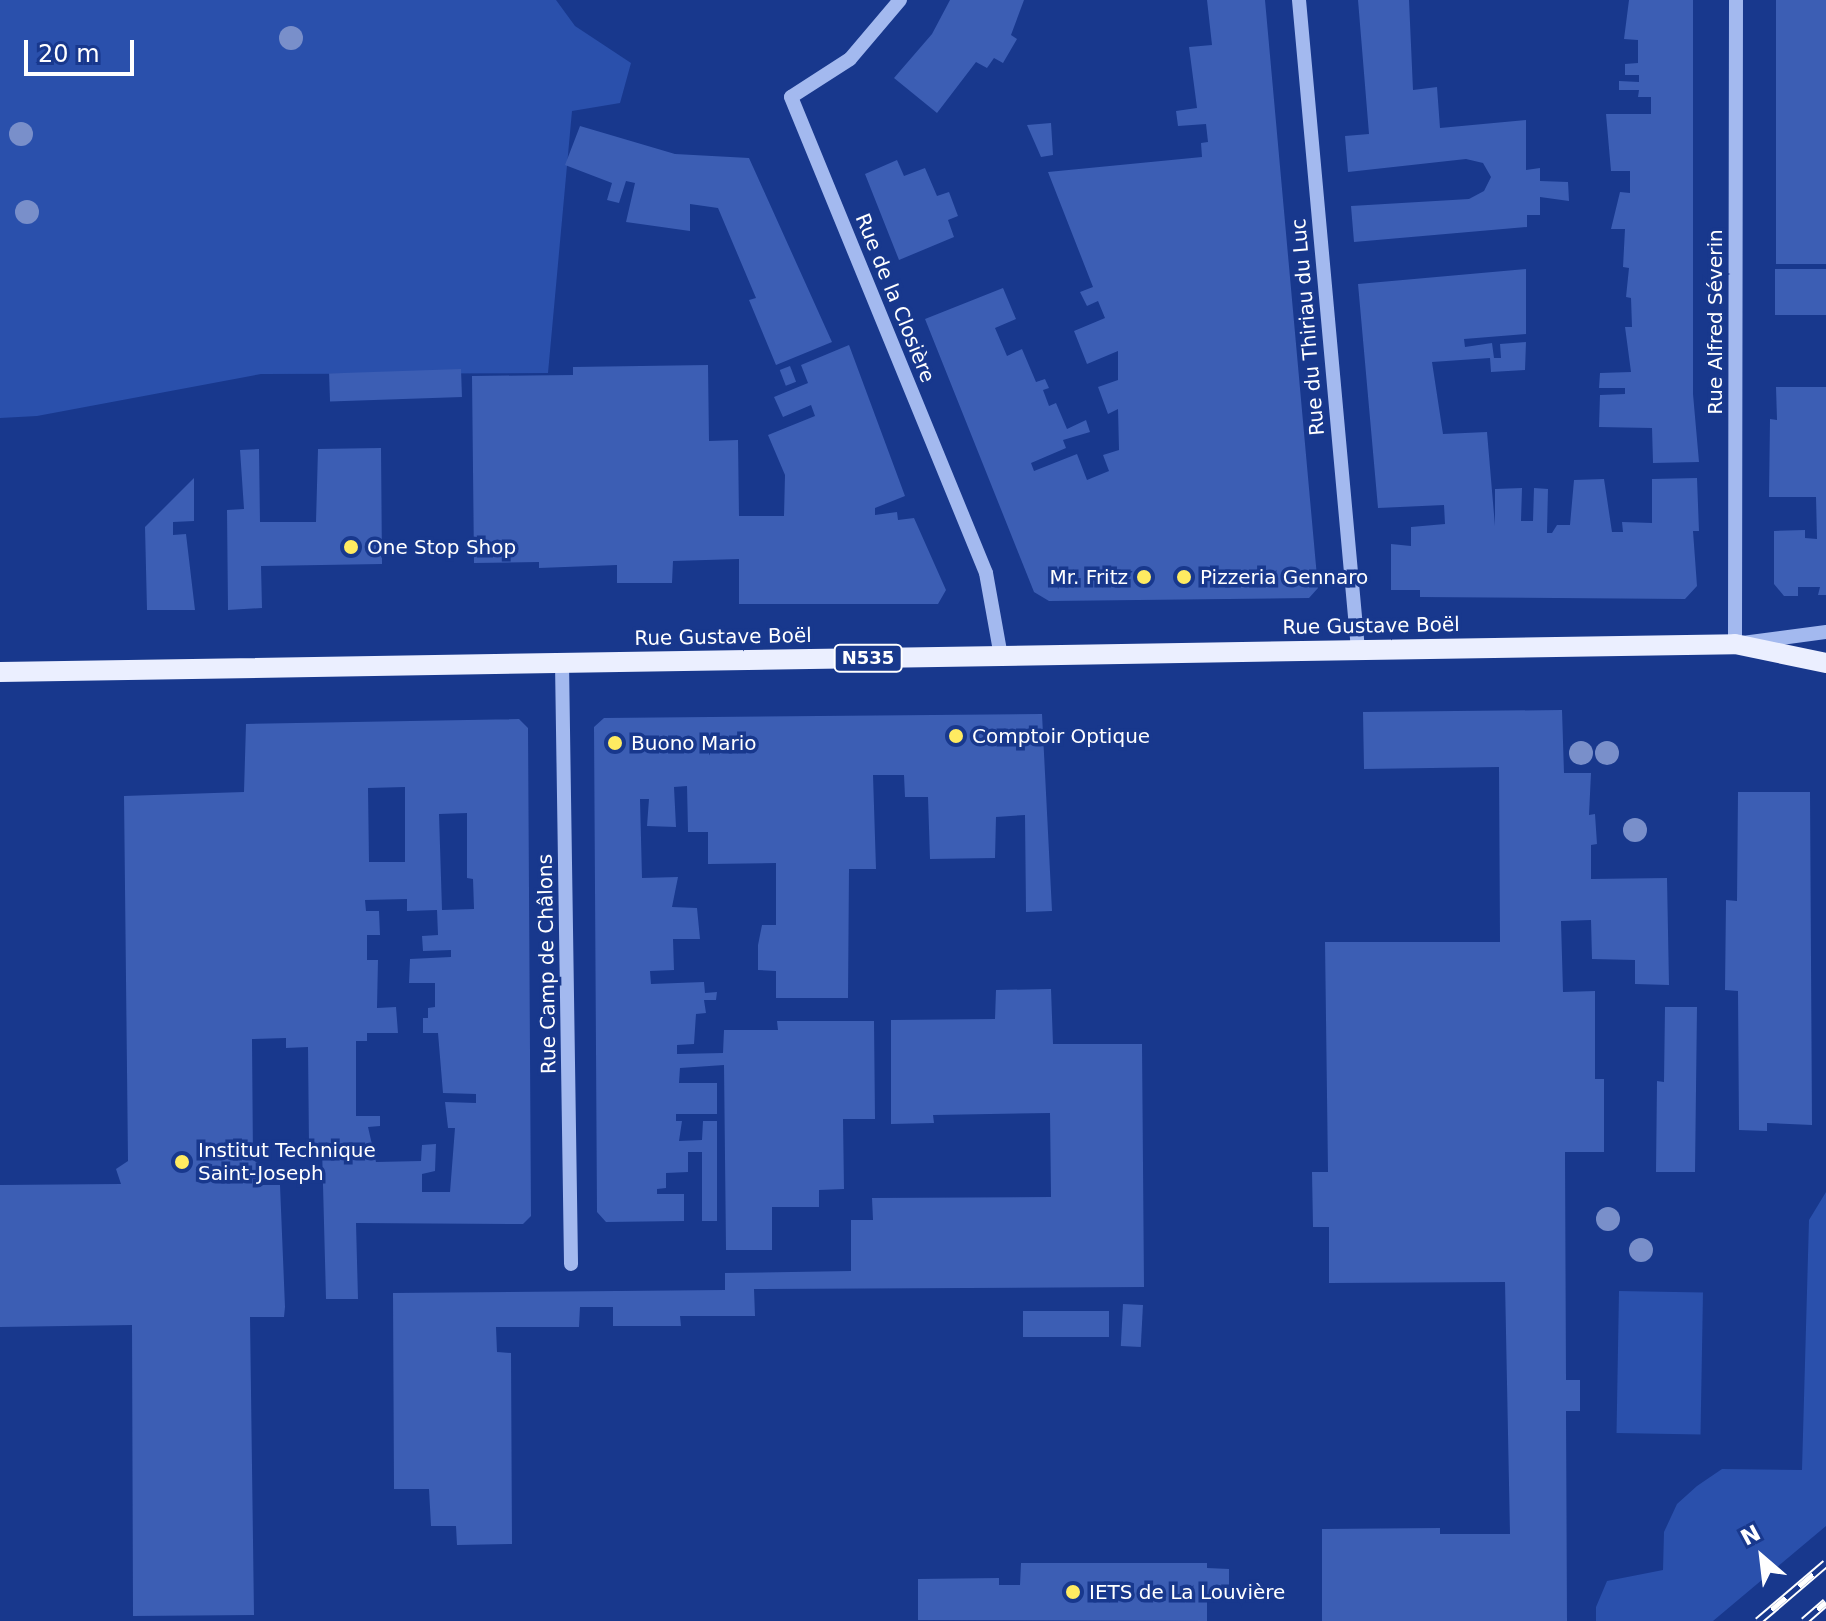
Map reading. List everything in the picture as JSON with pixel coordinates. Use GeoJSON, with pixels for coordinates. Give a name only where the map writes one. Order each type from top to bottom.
{"type":"FeatureCollection","features":[{"type":"Feature","properties":{"kind":"main road","name":"Rue Gustave Boël"},"geometry":{"type":"LineString","coordinates":[[0,672],[1735,644],[1826,663]]}},
{"type":"Feature","properties":{"kind":"street","name":"Rue de la Closière"},"geometry":{"type":"LineString","coordinates":[[900,0],[850,59],[791,97],[986,573],[1001,656]]}},
{"type":"Feature","properties":{"kind":"street","name":"Rue du Thiriau du Luc"},"geometry":{"type":"LineString","coordinates":[[1299,0],[1358,650]]}},
{"type":"Feature","properties":{"kind":"street","name":"Rue Alfred Séverin"},"geometry":{"type":"LineString","coordinates":[[1735,644],[1736,0]]}},
{"type":"Feature","properties":{"kind":"street","name":"Rue Gustave Boël"},"geometry":{"type":"LineString","coordinates":[[1735,644],[1826,632]]}},
{"type":"Feature","properties":{"kind":"street","name":"Rue Camp de Châlons"},"geometry":{"type":"LineString","coordinates":[[562,663],[571,1264]]}},
{"type":"Feature","properties":{"kind":"shaded area"},"geometry":{"type":"Polygon","coordinates":[[[0,0],[556,0],[575,26],[631,63],[620,103],[572,111],[548,373],[261,374],[37,416],[0,418],[0,0]]]}},
{"type":"Feature","properties":{"kind":"shaded area"},"geometry":{"type":"Polygon","coordinates":[[[1826,1192],[1826,1526],[1713,1621],[1596,1621],[1596,1607],[1607,1581],[1663,1570],[1664,1532],[1677,1504],[1697,1486],[1722,1469],[1802,1470],[1809,1220],[1826,1192]]]}},
{"type":"Feature","properties":{"kind":"shaded area"},"geometry":{"type":"Polygon","coordinates":[[[1619,1291],[1703,1292],[1701,1434],[1617,1433],[1619,1291]]]}},
{"type":"Feature","properties":{"kind":"building"},"geometry":{"type":"Polygon","coordinates":[[[950,0],[1024,0],[1011,35],[1017,39],[1003,63],[994,58],[987,68],[976,62],[937,113],[894,78],[932,34],[950,0]]]}},
{"type":"Feature","properties":{"kind":"building"},"geometry":{"type":"Polygon","coordinates":[[[1207,0],[1265,0],[1318,588],[1309,598],[1049,601],[1034,592],[925,319],[1003,288],[1016,319],[995,328],[1007,356],[1022,349],[1036,382],[1045,379],[1049,388],[1043,390],[1049,406],[1056,403],[1067,429],[1086,420],[1090,432],[1063,440],[1066,448],[1031,463],[1034,471],[1077,454],[1087,480],[1109,471],[1103,455],[1119,450],[1118,409],[1108,414],[1098,387],[1118,380],[1118,351],[1087,364],[1074,331],[1105,318],[1098,301],[1087,306],[1080,292],[1093,287],[1048,172],[1202,157],[1201,143],[1208,142],[1206,124],[1178,126],[1176,111],[1197,108],[1189,47],[1212,45],[1207,0]]]}},
{"type":"Feature","properties":{"kind":"building"},"geometry":{"type":"Polygon","coordinates":[[[1358,0],[1409,0],[1413,90],[1437,87],[1440,128],[1526,120],[1526,170],[1540,168],[1540,181],[1568,182],[1569,201],[1540,197],[1540,215],[1527,215],[1527,227],[1354,242],[1351,206],[1469,199],[1484,191],[1491,177],[1483,163],[1466,159],[1348,172],[1345,136],[1369,134],[1358,0]]]}},
{"type":"Feature","properties":{"kind":"building"},"geometry":{"type":"Polygon","coordinates":[[[1629,0],[1693,0],[1693,394],[1699,462],[1653,463],[1652,428],[1599,427],[1600,395],[1625,394],[1625,388],[1599,388],[1600,373],[1631,372],[1625,327],[1632,327],[1631,298],[1626,297],[1629,268],[1623,267],[1625,229],[1611,229],[1620,192],[1630,193],[1630,171],[1611,171],[1606,114],[1651,114],[1651,97],[1638,97],[1639,90],[1619,90],[1619,81],[1639,82],[1639,75],[1625,75],[1625,64],[1638,63],[1638,40],[1624,39],[1629,0]]]}},
{"type":"Feature","properties":{"kind":"building"},"geometry":{"type":"Polygon","coordinates":[[[1776,0],[1826,0],[1826,264],[1776,264],[1776,0]]]}},
{"type":"Feature","properties":{"kind":"building"},"geometry":{"type":"Polygon","coordinates":[[[1051,123],[1053,155],[1041,157],[1027,125],[1051,123]]]}},
{"type":"Feature","properties":{"kind":"building"},"geometry":{"type":"Polygon","coordinates":[[[580,126],[675,154],[749,158],[832,342],[776,365],[749,300],[756,298],[718,208],[690,204],[690,231],[626,222],[635,183],[626,181],[619,203],[607,200],[612,183],[565,165],[580,126]]]}},
{"type":"Feature","properties":{"kind":"building"},"geometry":{"type":"Polygon","coordinates":[[[897,160],[904,176],[925,168],[937,196],[949,192],[958,216],[948,220],[954,237],[899,260],[865,174],[897,160]]]}},
{"type":"Feature","properties":{"kind":"building"},"geometry":{"type":"Polygon","coordinates":[[[1526,269],[1526,334],[1464,339],[1465,347],[1492,343],[1494,358],[1501,358],[1500,344],[1526,342],[1525,370],[1491,372],[1490,358],[1432,362],[1443,434],[1487,432],[1495,526],[1495,489],[1522,488],[1521,521],[1533,521],[1534,488],[1548,489],[1547,533],[1552,533],[1557,525],[1570,525],[1574,480],[1604,479],[1612,532],[1623,532],[1622,522],[1652,523],[1652,479],[1697,478],[1699,531],[1693,531],[1697,586],[1685,599],[1420,597],[1420,590],[1391,590],[1391,544],[1411,546],[1411,527],[1445,524],[1444,505],[1378,508],[1358,284],[1526,269]]]}},
{"type":"Feature","properties":{"kind":"building"},"geometry":{"type":"Polygon","coordinates":[[[1775,269],[1826,269],[1826,315],[1775,315],[1775,269]]]}},
{"type":"Feature","properties":{"kind":"building"},"geometry":{"type":"Polygon","coordinates":[[[849,345],[905,496],[875,508],[875,515],[897,512],[898,520],[914,518],[946,590],[938,604],[739,604],[739,559],[673,561],[672,583],[617,583],[617,565],[539,568],[539,562],[474,563],[472,376],[573,375],[573,367],[708,365],[709,441],[738,440],[739,516],[784,516],[785,475],[768,435],[815,416],[811,405],[783,417],[774,397],[808,383],[801,365],[849,345]]]}},
{"type":"Feature","properties":{"kind":"building"},"geometry":{"type":"Polygon","coordinates":[[[790,366],[796,382],[786,386],[780,370],[790,366]]]}},
{"type":"Feature","properties":{"kind":"building"},"geometry":{"type":"Polygon","coordinates":[[[461,369],[462,397],[330,402],[329,374],[461,369]]]}},
{"type":"Feature","properties":{"kind":"building"},"geometry":{"type":"Polygon","coordinates":[[[1776,387],[1826,387],[1826,595],[1818,595],[1820,587],[1798,587],[1798,596],[1784,596],[1774,584],[1774,531],[1805,530],[1805,538],[1817,539],[1816,497],[1769,497],[1770,419],[1777,420],[1776,387]]]}},
{"type":"Feature","properties":{"kind":"building"},"geometry":{"type":"Polygon","coordinates":[[[381,448],[382,564],[261,566],[262,608],[228,610],[227,510],[244,509],[240,450],[259,449],[260,522],[316,522],[318,449],[381,448]]]}},
{"type":"Feature","properties":{"kind":"building"},"geometry":{"type":"Polygon","coordinates":[[[194,478],[194,521],[173,522],[173,535],[186,534],[195,610],[147,610],[145,527],[194,478]]]}},
{"type":"Feature","properties":{"kind":"building"},"geometry":{"type":"Polygon","coordinates":[[[1562,710],[1564,773],[1591,773],[1589,815],[1595,814],[1597,844],[1591,845],[1591,879],[1667,878],[1669,985],[1635,984],[1635,960],[1592,959],[1591,920],[1561,921],[1563,992],[1595,991],[1595,1079],[1604,1079],[1604,1152],[1565,1152],[1566,1380],[1580,1380],[1580,1411],[1566,1411],[1567,1621],[1322,1621],[1322,1529],[1440,1528],[1440,1534],[1510,1534],[1505,1282],[1329,1283],[1329,1227],[1313,1227],[1312,1172],[1328,1172],[1325,942],[1500,942],[1499,767],[1364,769],[1363,712],[1562,710]]]}},
{"type":"Feature","properties":{"kind":"building"},"geometry":{"type":"Polygon","coordinates":[[[1042,714],[1052,911],[1026,912],[1025,815],[996,817],[995,858],[930,859],[928,797],[905,797],[904,775],[873,775],[876,869],[849,869],[848,998],[776,998],[776,971],[758,970],[758,945],[762,925],[776,925],[776,863],[708,864],[708,832],[688,832],[687,786],[674,787],[676,827],[647,826],[649,799],[640,799],[642,878],[678,877],[672,907],[697,908],[700,939],[673,939],[674,970],[650,971],[651,984],[704,982],[705,993],[717,992],[716,1000],[704,1000],[706,1013],[696,1014],[694,1044],[677,1045],[677,1054],[723,1053],[724,1030],[778,1030],[777,1021],[874,1021],[875,1119],[843,1119],[844,1189],[819,1190],[819,1207],[772,1207],[772,1250],[726,1250],[724,1065],[680,1068],[679,1083],[717,1083],[717,1114],[676,1114],[676,1121],[682,1121],[679,1141],[702,1140],[703,1121],[717,1121],[717,1221],[702,1221],[702,1152],[688,1152],[688,1172],[666,1173],[666,1188],[657,1189],[657,1194],[684,1194],[684,1221],[606,1222],[597,1212],[594,727],[604,718],[1042,714]]]}},
{"type":"Feature","properties":{"kind":"building"},"geometry":{"type":"Polygon","coordinates":[[[519,719],[528,728],[531,1216],[523,1224],[356,1223],[358,1299],[326,1299],[322,1147],[309,1147],[308,1047],[286,1048],[286,1038],[252,1039],[253,1160],[264,1167],[257,1185],[280,1185],[285,1307],[284,1317],[250,1317],[254,1615],[133,1616],[132,1325],[0,1327],[0,1185],[121,1184],[116,1169],[128,1161],[124,796],[244,792],[246,724],[519,719]],[[405,787],[368,788],[369,862],[405,862],[405,787]],[[467,813],[439,814],[442,910],[474,909],[473,879],[467,878],[467,813]],[[407,899],[365,900],[366,911],[379,911],[380,935],[367,935],[367,960],[378,960],[377,1008],[396,1007],[398,1033],[367,1033],[367,1041],[356,1041],[356,1116],[380,1116],[380,1126],[368,1127],[376,1162],[421,1161],[422,1145],[436,1144],[435,1171],[422,1174],[422,1192],[450,1192],[455,1128],[448,1128],[445,1102],[476,1103],[476,1094],[443,1093],[438,1033],[423,1033],[423,1018],[428,1018],[428,1008],[435,1007],[435,983],[409,983],[410,959],[451,957],[451,950],[423,951],[422,936],[438,935],[437,910],[407,911],[407,899]]]}},
{"type":"Feature","properties":{"kind":"building"},"geometry":{"type":"Polygon","coordinates":[[[1738,792],[1810,792],[1812,1125],[1767,1123],[1767,1131],[1739,1130],[1738,991],[1725,990],[1726,900],[1737,901],[1738,792]]]}},
{"type":"Feature","properties":{"kind":"building"},"geometry":{"type":"Polygon","coordinates":[[[1051,989],[1053,1044],[1142,1044],[1144,1287],[754,1289],[755,1316],[680,1316],[681,1326],[613,1326],[613,1307],[580,1307],[579,1327],[496,1327],[497,1352],[511,1353],[512,1544],[457,1545],[456,1526],[431,1526],[429,1489],[394,1489],[393,1293],[725,1290],[725,1273],[851,1271],[851,1220],[873,1220],[872,1198],[1051,1197],[1050,1113],[933,1115],[934,1123],[891,1124],[891,1020],[995,1019],[996,990],[1051,989]]]}},
{"type":"Feature","properties":{"kind":"building"},"geometry":{"type":"Polygon","coordinates":[[[1665,1007],[1697,1007],[1695,1172],[1656,1172],[1657,1081],[1664,1082],[1665,1007]]]}},
{"type":"Feature","properties":{"kind":"building"},"geometry":{"type":"Polygon","coordinates":[[[1123,1304],[1143,1305],[1141,1347],[1121,1346],[1123,1304]]]}},
{"type":"Feature","properties":{"kind":"building"},"geometry":{"type":"Polygon","coordinates":[[[1023,1311],[1109,1311],[1109,1337],[1023,1337],[1023,1311]]]}},
{"type":"Feature","properties":{"kind":"building","name":"IETS de La Louvière"},"geometry":{"type":"Polygon","coordinates":[[[1021,1563],[1207,1563],[1207,1568],[1229,1569],[1229,1599],[1207,1599],[1207,1621],[918,1620],[918,1579],[999,1578],[999,1585],[1020,1585],[1021,1563]]]}},
{"type":"Feature","properties":{"kind":"railway"},"geometry":{"type":"LineString","coordinates":[[1758,1621],[1826,1563]]}},
{"type":"Feature","properties":{"kind":"railway"},"geometry":{"type":"LineString","coordinates":[[1804,1621],[1826,1602]]}},
{"type":"Feature","properties":{"kind":"place","name":"One Stop Shop"},"geometry":{"type":"Point","coordinates":[351,547]}},
{"type":"Feature","properties":{"kind":"place","name":"Mr. Fritz"},"geometry":{"type":"Point","coordinates":[1144,577]}},
{"type":"Feature","properties":{"kind":"place","name":"Pizzeria Gennaro"},"geometry":{"type":"Point","coordinates":[1184,577]}},
{"type":"Feature","properties":{"kind":"place","name":"Comptoir Optique"},"geometry":{"type":"Point","coordinates":[956,736]}},
{"type":"Feature","properties":{"kind":"place","name":"Buono Mario"},"geometry":{"type":"Point","coordinates":[615,743]}},
{"type":"Feature","properties":{"kind":"place","name":"Institut Technique Saint-Joseph"},"geometry":{"type":"Point","coordinates":[182,1162]}},
{"type":"Feature","properties":{"kind":"place","name":"IETS de La Louvière"},"geometry":{"type":"Point","coordinates":[1073,1592]}}]}
